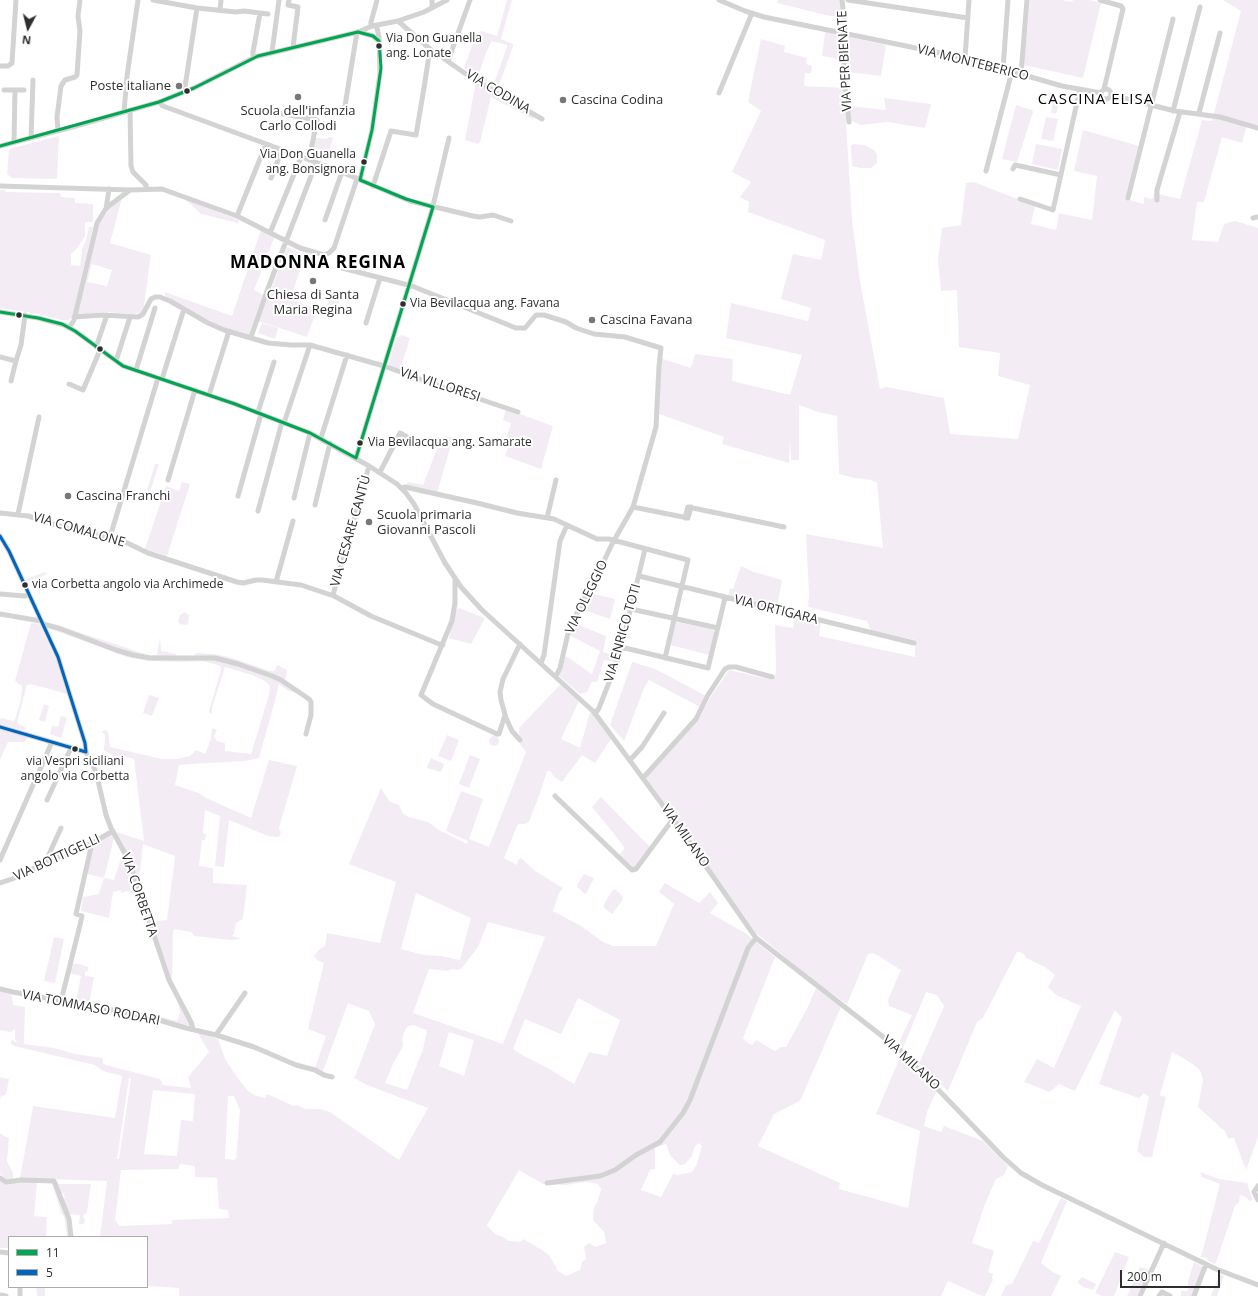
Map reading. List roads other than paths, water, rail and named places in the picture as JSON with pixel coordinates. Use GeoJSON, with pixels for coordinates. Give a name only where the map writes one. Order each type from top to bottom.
{"type":"FeatureCollection","features":[{"type":"Feature","properties":{"kind":"street"},"geometry":{"type":"LineString","coordinates":[[0,66],[10,65],[12,63],[16,0]]}},
{"type":"Feature","properties":{"kind":"street"},"geometry":{"type":"LineString","coordinates":[[58,131],[57,117],[61,86],[65,80],[75,77],[77,74],[80,31],[78,16],[80,0]]}},
{"type":"Feature","properties":{"kind":"street"},"geometry":{"type":"LineString","coordinates":[[124,112],[127,76],[138,0]]}},
{"type":"Feature","properties":{"kind":"street"},"geometry":{"type":"LineString","coordinates":[[154,0],[177,2],[197,8],[268,14]]}},
{"type":"Feature","properties":{"kind":"street"},"geometry":{"type":"LineString","coordinates":[[220,10],[222,0]]}},
{"type":"Feature","properties":{"kind":"street"},"geometry":{"type":"LineString","coordinates":[[272,52],[279,0]]}},
{"type":"Feature","properties":{"kind":"street"},"geometry":{"type":"LineString","coordinates":[[289,0],[288,5],[298,7],[293,47]]}},
{"type":"Feature","properties":{"kind":"street"},"geometry":{"type":"LineString","coordinates":[[0,186],[163,190],[237,216],[297,247],[324,255],[331,252],[335,247],[359,179],[372,130],[380,76],[379,42],[371,22],[377,0]]}},
{"type":"Feature","properties":{"kind":"street"},"geometry":{"type":"LineString","coordinates":[[432,0],[432,8]]}},
{"type":"Feature","properties":{"kind":"street"},"geometry":{"type":"LineString","coordinates":[[0,146],[159,102],[186,92],[253,58],[396,22],[418,15],[447,0]]}},
{"type":"Feature","properties":{"kind":"street"},"geometry":{"type":"LineString","coordinates":[[448,61],[470,0]]}},
{"type":"Feature","properties":{"kind":"street","name":"VIA MONTEBERICO"},"geometry":{"type":"LineString","coordinates":[[719,0],[752,13],[845,34],[965,58],[1062,86],[1103,91]]}},
{"type":"Feature","properties":{"kind":"street","name":"VIA PER BIENATE"},"geometry":{"type":"LineString","coordinates":[[842,0],[845,34],[843,49],[849,122]]}},
{"type":"Feature","properties":{"kind":"street"},"geometry":{"type":"LineString","coordinates":[[848,0],[968,18]]}},
{"type":"Feature","properties":{"kind":"street"},"geometry":{"type":"LineString","coordinates":[[965,58],[969,0]]}},
{"type":"Feature","properties":{"kind":"street"},"geometry":{"type":"LineString","coordinates":[[1003,69],[1008,0]]}},
{"type":"Feature","properties":{"kind":"street"},"geometry":{"type":"LineString","coordinates":[[1021,74],[1027,0]]}},
{"type":"Feature","properties":{"kind":"street"},"geometry":{"type":"LineString","coordinates":[[1100,0],[1121,6],[1123,9],[1102,97],[1106,99],[1110,98],[1111,94]]}},
{"type":"Feature","properties":{"kind":"street"},"geometry":{"type":"LineString","coordinates":[[1173,111],[1200,6]]}},
{"type":"Feature","properties":{"kind":"street"},"geometry":{"type":"LineString","coordinates":[[186,92],[185,87],[197,8]]}},
{"type":"Feature","properties":{"kind":"street"},"geometry":{"type":"LineString","coordinates":[[253,58],[260,13]]}},
{"type":"Feature","properties":{"kind":"street"},"geometry":{"type":"LineString","coordinates":[[719,93],[752,13]]}},
{"type":"Feature","properties":{"kind":"street"},"geometry":{"type":"LineString","coordinates":[[1128,198],[1173,19]]}},
{"type":"Feature","properties":{"kind":"street","name":"VIA CODINA"},"geometry":{"type":"LineString","coordinates":[[396,22],[430,49],[492,91],[542,119]]}},
{"type":"Feature","properties":{"kind":"street"},"geometry":{"type":"LineString","coordinates":[[372,35],[376,34],[374,28]]}},
{"type":"Feature","properties":{"kind":"street"},"geometry":{"type":"LineString","coordinates":[[374,28],[368,31],[379,42]]}},
{"type":"Feature","properties":{"kind":"street"},"geometry":{"type":"LineString","coordinates":[[357,32],[372,35]]}},
{"type":"Feature","properties":{"kind":"street"},"geometry":{"type":"LineString","coordinates":[[344,112],[357,32]]}},
{"type":"Feature","properties":{"kind":"street"},"geometry":{"type":"LineString","coordinates":[[1198,114],[1220,33]]}},
{"type":"Feature","properties":{"kind":"street"},"geometry":{"type":"LineString","coordinates":[[373,186],[391,131],[416,135],[430,49]]}},
{"type":"Feature","properties":{"kind":"street"},"geometry":{"type":"LineString","coordinates":[[986,171],[1012,71]]}},
{"type":"Feature","properties":{"kind":"street"},"geometry":{"type":"LineString","coordinates":[[31,138],[33,80]]}},
{"type":"Feature","properties":{"kind":"street"},"geometry":{"type":"LineString","coordinates":[[1020,199],[1054,210],[1080,89]]}},
{"type":"Feature","properties":{"kind":"street"},"geometry":{"type":"LineString","coordinates":[[4,90],[24,90]]}},
{"type":"Feature","properties":{"kind":"street"},"geometry":{"type":"LineString","coordinates":[[14,142],[15,90]]}},
{"type":"Feature","properties":{"kind":"street"},"geometry":{"type":"LineString","coordinates":[[1103,91],[1109,90],[1111,94],[1173,111],[1220,117],[1258,128]]}},
{"type":"Feature","properties":{"kind":"street"},"geometry":{"type":"LineString","coordinates":[[159,102],[163,106],[342,172],[406,200],[477,216],[493,215],[511,221]]}},
{"type":"Feature","properties":{"kind":"street"},"geometry":{"type":"LineString","coordinates":[[130,110],[131,166],[133,172],[146,186],[146,189]]}},
{"type":"Feature","properties":{"kind":"street"},"geometry":{"type":"LineString","coordinates":[[1157,200],[1157,190],[1180,112]]}},
{"type":"Feature","properties":{"kind":"street"},"geometry":{"type":"LineString","coordinates":[[275,114],[278,113],[317,120],[309,160]]}},
{"type":"Feature","properties":{"kind":"street"},"geometry":{"type":"LineString","coordinates":[[356,458],[433,207],[449,138]]}},
{"type":"Feature","properties":{"kind":"street"},"geometry":{"type":"LineString","coordinates":[[237,216],[266,144]]}},
{"type":"Feature","properties":{"kind":"street"},"geometry":{"type":"LineString","coordinates":[[271,178],[282,150]]}},
{"type":"Feature","properties":{"kind":"street"},"geometry":{"type":"LineString","coordinates":[[270,233],[301,157]]}},
{"type":"Feature","properties":{"kind":"street"},"geometry":{"type":"LineString","coordinates":[[251,337],[316,163]]}},
{"type":"Feature","properties":{"kind":"street"},"geometry":{"type":"LineString","coordinates":[[1013,169],[1015,165],[1061,175]]}},
{"type":"Feature","properties":{"kind":"street"},"geometry":{"type":"LineString","coordinates":[[325,220],[342,172]]}},
{"type":"Feature","properties":{"kind":"street"},"geometry":{"type":"LineString","coordinates":[[98,189],[105,195],[108,201]]}},
{"type":"Feature","properties":{"kind":"street"},"geometry":{"type":"LineString","coordinates":[[106,210],[109,189]]}},
{"type":"Feature","properties":{"kind":"street"},"geometry":{"type":"LineString","coordinates":[[69,328],[74,317],[96,228],[106,210],[130,190]]}},
{"type":"Feature","properties":{"kind":"street"},"geometry":{"type":"LineString","coordinates":[[342,268],[408,286]]}},
{"type":"Feature","properties":{"kind":"street"},"geometry":{"type":"LineString","coordinates":[[366,323],[380,278]]}},
{"type":"Feature","properties":{"kind":"street","name":"VIA OLEGGIO"},"geometry":{"type":"LineString","coordinates":[[408,286],[516,328],[524,328],[536,315],[544,315],[566,322],[576,328],[594,334],[620,336],[661,348],[656,427],[633,507],[568,630],[565,651],[556,676]]}},
{"type":"Feature","properties":{"kind":"street","name":"VIA VILLORESI"},"geometry":{"type":"LineString","coordinates":[[130,317],[142,315],[151,299],[156,296],[168,300],[208,323],[229,331],[268,343],[310,344],[384,366],[518,412]]}},
{"type":"Feature","properties":{"kind":"street"},"geometry":{"type":"LineString","coordinates":[[136,370],[155,308]]}},
{"type":"Feature","properties":{"kind":"street"},"geometry":{"type":"LineString","coordinates":[[110,537],[160,378],[184,309]]}},
{"type":"Feature","properties":{"kind":"street"},"geometry":{"type":"LineString","coordinates":[[0,312],[49,320],[69,328],[124,366],[259,413],[310,433],[380,472],[402,488],[556,520],[596,539],[607,539],[688,560],[665,658]]}},
{"type":"Feature","properties":{"kind":"street"},"geometry":{"type":"LineString","coordinates":[[11,381],[21,345],[25,315]]}},
{"type":"Feature","properties":{"kind":"street"},"geometry":{"type":"LineString","coordinates":[[74,317],[107,315],[130,317],[116,361]]}},
{"type":"Feature","properties":{"kind":"street"},"geometry":{"type":"LineString","coordinates":[[69,384],[83,390],[98,348],[107,315]]}},
{"type":"Feature","properties":{"kind":"street"},"geometry":{"type":"LineString","coordinates":[[209,395],[229,331]]}},
{"type":"Feature","properties":{"kind":"street"},"geometry":{"type":"LineString","coordinates":[[258,511],[283,422],[310,344]]}},
{"type":"Feature","properties":{"kind":"street"},"geometry":{"type":"LineString","coordinates":[[321,438],[347,355]]}},
{"type":"Feature","properties":{"kind":"street"},"geometry":{"type":"LineString","coordinates":[[0,357],[16,361]]}},
{"type":"Feature","properties":{"kind":"street"},"geometry":{"type":"LineString","coordinates":[[238,496],[259,413],[274,362]]}},
{"type":"Feature","properties":{"kind":"street"},"geometry":{"type":"LineString","coordinates":[[168,480],[195,390]]}},
{"type":"Feature","properties":{"kind":"street","name":"VIA COMALONE"},"geometry":{"type":"LineString","coordinates":[[18,514],[39,417]]}},
{"type":"Feature","properties":{"kind":"street"},"geometry":{"type":"LineString","coordinates":[[294,498],[310,433]]}},
{"type":"Feature","properties":{"kind":"street"},"geometry":{"type":"LineString","coordinates":[[380,472],[400,433],[411,439]]}},
{"type":"Feature","properties":{"kind":"street"},"geometry":{"type":"LineString","coordinates":[[315,505],[330,443]]}},
{"type":"Feature","properties":{"kind":"street","name":"VIA CESARE CANTÙ"},"geometry":{"type":"LineString","coordinates":[[333,595],[369,466]]}},
{"type":"Feature","properties":{"kind":"street"},"geometry":{"type":"LineString","coordinates":[[547,518],[556,480]]}},
{"type":"Feature","properties":{"kind":"street","name":"VIA MILANO"},"geometry":{"type":"LineString","coordinates":[[402,488],[414,504],[455,579],[478,606],[590,708],[673,819],[756,938],[910,1059],[1003,1157],[1021,1173],[1036,1182],[1206,1264],[1258,1285]]}},
{"type":"Feature","properties":{"kind":"street"},"geometry":{"type":"LineString","coordinates":[[633,507],[685,518],[688,507],[691,507],[784,527]]}},
{"type":"Feature","properties":{"kind":"street","name":"VIA COMALONE"},"geometry":{"type":"LineString","coordinates":[[0,513],[18,514],[43,520],[79,532],[117,538],[148,553],[237,582],[243,583],[256,580],[301,585],[333,595],[371,616],[443,645]]}},
{"type":"Feature","properties":{"kind":"street"},"geometry":{"type":"LineString","coordinates":[[276,582],[293,521]]}},
{"type":"Feature","properties":{"kind":"street"},"geometry":{"type":"LineString","coordinates":[[541,663],[544,655],[560,541],[567,525]]}},
{"type":"Feature","properties":{"kind":"street"},"geometry":{"type":"LineString","coordinates":[[0,536],[10,554],[58,657],[85,750],[70,748],[0,727]]}},
{"type":"Feature","properties":{"kind":"street","name":"VIA ENRICO TOTI"},"geometry":{"type":"LineString","coordinates":[[595,714],[600,708],[617,663],[645,549]]}},
{"type":"Feature","properties":{"kind":"street","name":"VIA ORTIGARA"},"geometry":{"type":"LineString","coordinates":[[639,576],[914,643]]}},
{"type":"Feature","properties":{"kind":"street"},"geometry":{"type":"LineString","coordinates":[[455,579],[455,607],[451,624],[421,694],[422,697],[496,734],[499,734],[505,715]]}},
{"type":"Feature","properties":{"kind":"street"},"geometry":{"type":"LineString","coordinates":[[0,594],[28,595]]}},
{"type":"Feature","properties":{"kind":"street"},"geometry":{"type":"LineString","coordinates":[[621,647],[708,668],[725,598]]}},
{"type":"Feature","properties":{"kind":"street"},"geometry":{"type":"LineString","coordinates":[[631,609],[718,628]]}},
{"type":"Feature","properties":{"kind":"street"},"geometry":{"type":"LineString","coordinates":[[0,614],[42,623],[116,650],[133,654],[151,658],[215,658],[238,664],[276,678],[310,699],[311,715],[306,734]]}},
{"type":"Feature","properties":{"kind":"street"},"geometry":{"type":"LineString","coordinates":[[520,644],[501,687],[500,698],[512,731],[520,740]]}},
{"type":"Feature","properties":{"kind":"street"},"geometry":{"type":"LineString","coordinates":[[643,778],[694,721],[725,668],[736,667],[772,677]]}},
{"type":"Feature","properties":{"kind":"street"},"geometry":{"type":"LineString","coordinates":[[630,760],[642,747],[664,714]]}},
{"type":"Feature","properties":{"kind":"street"},"geometry":{"type":"LineString","coordinates":[[0,860],[52,742]]}},
{"type":"Feature","properties":{"kind":"street"},"geometry":{"type":"LineString","coordinates":[[47,800],[70,748]]}},
{"type":"Feature","properties":{"kind":"street","name":"VIA CORBETTA"},"geometry":{"type":"LineString","coordinates":[[85,750],[96,772],[104,809],[113,831],[129,861],[169,980],[192,1023],[193,1029]]}},
{"type":"Feature","properties":{"kind":"street"},"geometry":{"type":"LineString","coordinates":[[555,796],[632,870],[636,869],[673,819]]}},
{"type":"Feature","properties":{"kind":"street"},"geometry":{"type":"LineString","coordinates":[[45,863],[61,828]]}},
{"type":"Feature","properties":{"kind":"street","name":"VIA BOTTIGELLI"},"geometry":{"type":"LineString","coordinates":[[0,883],[92,843],[113,831]]}},
{"type":"Feature","properties":{"kind":"street"},"geometry":{"type":"LineString","coordinates":[[62,1001],[82,916],[76,914],[92,843]]}},
{"type":"Feature","properties":{"kind":"street"},"geometry":{"type":"LineString","coordinates":[[547,1183],[600,1176],[615,1170],[636,1155],[660,1142],[683,1113],[690,1100],[748,948],[756,938]]}},
{"type":"Feature","properties":{"kind":"street","name":"VIA TOMMASO RODARI"},"geometry":{"type":"LineString","coordinates":[[0,989],[145,1016],[216,1035],[332,1077]]}},
{"type":"Feature","properties":{"kind":"street"},"geometry":{"type":"LineString","coordinates":[[216,1035],[245,993]]}},
{"type":"Feature","properties":{"kind":"street"},"geometry":{"type":"LineString","coordinates":[[0,1178],[6,1182],[21,1180],[54,1181],[69,1219],[71,1236]]}},
{"type":"Feature","properties":{"kind":"street"},"geometry":{"type":"LineString","coordinates":[[1256,1188],[1254,1194],[1258,1200]]}},
{"type":"Feature","properties":{"kind":"street"},"geometry":{"type":"LineString","coordinates":[[1140,1296],[1164,1243]]}},
{"type":"Feature","properties":{"kind":"street"},"geometry":{"type":"LineString","coordinates":[[1194,1296],[1206,1264]]}},
{"type":"Feature","properties":{"kind":"street"},"geometry":{"type":"LineString","coordinates":[[1159,1296],[1162,1292],[1170,1296]]}},
{"type":"Feature","properties":{"kind":"street"},"geometry":{"type":"LineString","coordinates":[[0,1295],[6,1296]]}},
{"type":"Feature","properties":{"kind":"place","name":"Via Don Guanella ang. Lonate"},"geometry":{"type":"Point","coordinates":[379,46]}},
{"type":"Feature","properties":{"kind":"place","name":"Poste italiane"},"geometry":{"type":"Point","coordinates":[179,86]}},
{"type":"Feature","properties":{"kind":"place","name":"Scuola dell'infanzia Carlo Collodi"},"geometry":{"type":"Point","coordinates":[298,97]}},
{"type":"Feature","properties":{"kind":"place","name":"Cascina Codina"},"geometry":{"type":"Point","coordinates":[563,100]}},
{"type":"Feature","properties":{"kind":"place","name":"Via Don Guanella ang. Bonsignora"},"geometry":{"type":"Point","coordinates":[364,162]}},
{"type":"Feature","properties":{"kind":"place","name":"Chiesa di Santa Maria Regina"},"geometry":{"type":"Point","coordinates":[313,281]}},
{"type":"Feature","properties":{"kind":"place","name":"Via Bevilacqua ang. Favana"},"geometry":{"type":"Point","coordinates":[403,304]}},
{"type":"Feature","properties":{"kind":"place","name":"Cascina Favana"},"geometry":{"type":"Point","coordinates":[592,320]}},
{"type":"Feature","properties":{"kind":"place","name":"Via Bevilacqua ang. Samarate"},"geometry":{"type":"Point","coordinates":[360,443]}},
{"type":"Feature","properties":{"kind":"place","name":"Cascina Franchi"},"geometry":{"type":"Point","coordinates":[68,496]}},
{"type":"Feature","properties":{"kind":"place","name":"Scuola primaria Giovanni Pascoli"},"geometry":{"type":"Point","coordinates":[369,522]}},
{"type":"Feature","properties":{"kind":"place","name":"via Corbetta angolo via Archimede"},"geometry":{"type":"Point","coordinates":[25,585]}},
{"type":"Feature","properties":{"kind":"place","name":"via Vespri siciliani angolo via Corbetta"},"geometry":{"type":"Point","coordinates":[75,749]}},
{"type":"Feature","properties":{"kind":"district","name":"CASCINA ELISA"},"geometry":{"type":"Point","coordinates":[1096,100]}},
{"type":"Feature","properties":{"kind":"district","name":"MADONNA REGINA"},"geometry":{"type":"Point","coordinates":[318,263]}}]}
